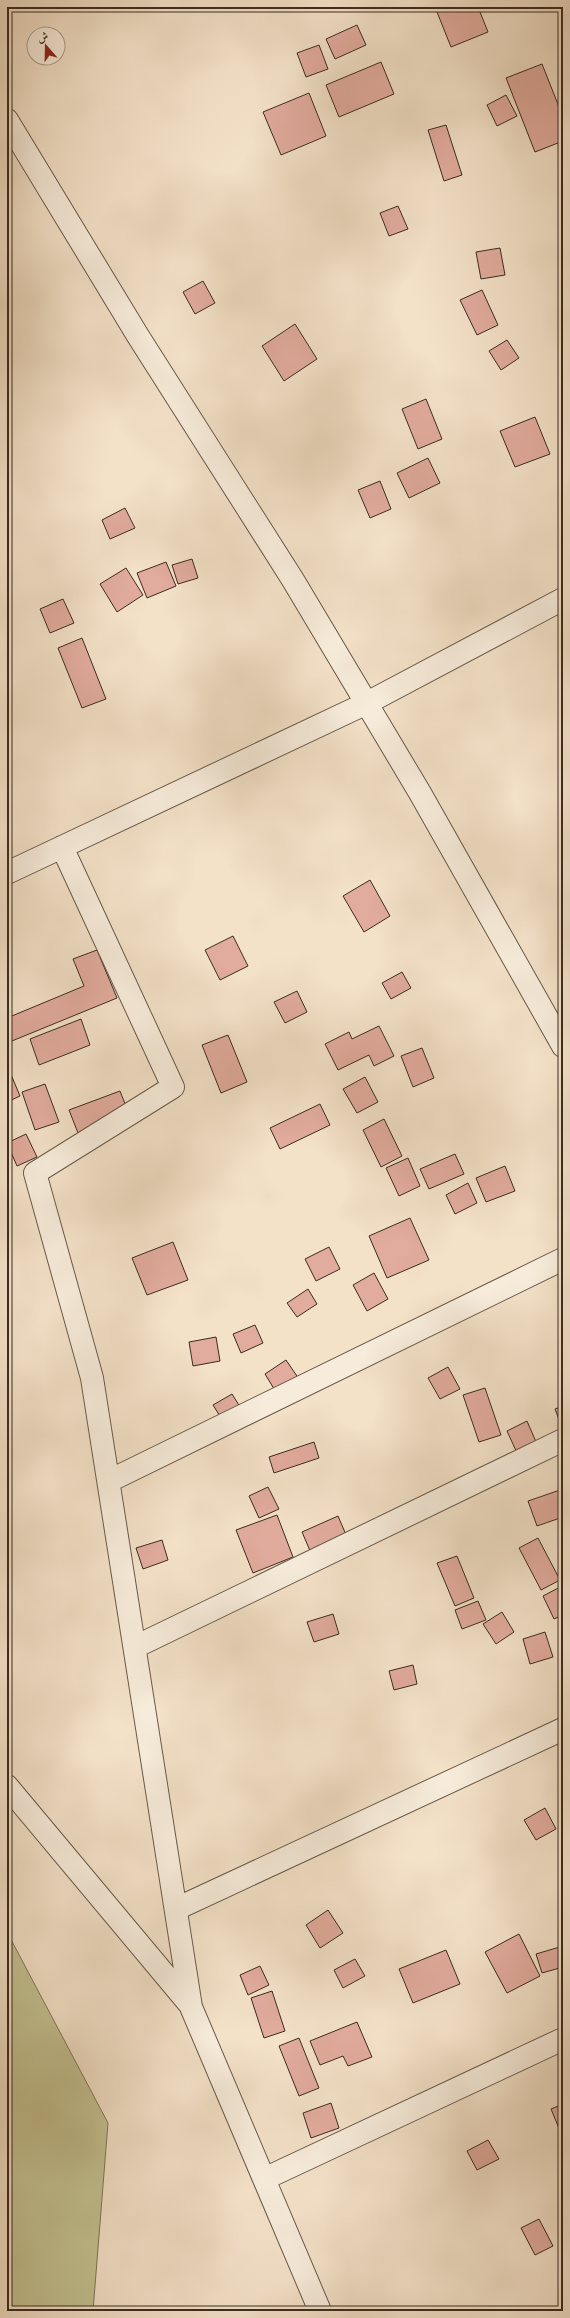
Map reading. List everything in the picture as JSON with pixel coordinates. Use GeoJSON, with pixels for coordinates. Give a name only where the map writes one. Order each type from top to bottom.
{"type":"FeatureCollection","features":[{"type":"Feature","properties":{"kind":"street"},"geometry":{"type":"LineString","coordinates":[[7,120],[138,336],[293,580],[367,703],[563,1046]]}},
{"type":"Feature","properties":{"kind":"street"},"geometry":{"type":"LineString","coordinates":[[7,872],[367,703],[563,599]]}},
{"type":"Feature","properties":{"kind":"street"},"geometry":{"type":"LineString","coordinates":[[62,846],[173,1087],[34,1173],[92,1378],[191,2007],[320,2311]]}},
{"type":"Feature","properties":{"kind":"street"},"geometry":{"type":"LineString","coordinates":[[109,1481],[563,1259]]}},
{"type":"Feature","properties":{"kind":"street"},"geometry":{"type":"LineString","coordinates":[[135,1647],[563,1440]]}},
{"type":"Feature","properties":{"kind":"street"},"geometry":{"type":"LineString","coordinates":[[176,1909],[563,1729]]}},
{"type":"Feature","properties":{"kind":"street"},"geometry":{"type":"LineString","coordinates":[[7,1786],[191,2007]]}},
{"type":"Feature","properties":{"kind":"street"},"geometry":{"type":"LineString","coordinates":[[264,2179],[563,2040]]}},
{"type":"Feature","properties":{"kind":"shaded area"},"geometry":{"type":"Polygon","coordinates":[[[7,1932],[108,2123],[93,2311],[7,2311],[7,1932]]]}},
{"type":"Feature","properties":{"kind":"building"},"geometry":{"type":"Polygon","coordinates":[[[435,7],[478,7],[488,32],[451,47],[435,7]]]}},
{"type":"Feature","properties":{"kind":"building"},"geometry":{"type":"Polygon","coordinates":[[[357,25],[366,45],[335,59],[326,39],[357,25]]]}},
{"type":"Feature","properties":{"kind":"building"},"geometry":{"type":"Polygon","coordinates":[[[319,45],[328,69],[306,77],[297,53],[319,45]]]}},
{"type":"Feature","properties":{"kind":"building"},"geometry":{"type":"Polygon","coordinates":[[[381,62],[394,94],[339,117],[326,85],[381,62]]]}},
{"type":"Feature","properties":{"kind":"building"},"geometry":{"type":"Polygon","coordinates":[[[542,64],[563,117],[563,141],[535,152],[506,78],[542,64]]]}},
{"type":"Feature","properties":{"kind":"building"},"geometry":{"type":"Polygon","coordinates":[[[309,93],[326,136],[281,155],[263,112],[309,93]]]}},
{"type":"Feature","properties":{"kind":"building"},"geometry":{"type":"Polygon","coordinates":[[[506,95],[517,116],[497,126],[487,105],[506,95]]]}},
{"type":"Feature","properties":{"kind":"building"},"geometry":{"type":"Polygon","coordinates":[[[446,125],[462,175],[444,181],[428,130],[446,125]]]}},
{"type":"Feature","properties":{"kind":"building"},"geometry":{"type":"Polygon","coordinates":[[[398,206],[408,229],[389,236],[380,213],[398,206]]]}},
{"type":"Feature","properties":{"kind":"building"},"geometry":{"type":"Polygon","coordinates":[[[500,248],[505,275],[481,279],[476,252],[500,248]]]}},
{"type":"Feature","properties":{"kind":"building"},"geometry":{"type":"Polygon","coordinates":[[[203,281],[215,303],[195,314],[183,292],[203,281]]]}},
{"type":"Feature","properties":{"kind":"building"},"geometry":{"type":"Polygon","coordinates":[[[482,290],[498,325],[477,335],[460,300],[482,290]]]}},
{"type":"Feature","properties":{"kind":"building"},"geometry":{"type":"Polygon","coordinates":[[[295,324],[317,359],[284,381],[262,346],[295,324]]]}},
{"type":"Feature","properties":{"kind":"building"},"geometry":{"type":"Polygon","coordinates":[[[507,340],[519,358],[501,370],[489,351],[507,340]]]}},
{"type":"Feature","properties":{"kind":"building"},"geometry":{"type":"Polygon","coordinates":[[[426,399],[442,439],[418,449],[402,409],[426,399]]]}},
{"type":"Feature","properties":{"kind":"building"},"geometry":{"type":"Polygon","coordinates":[[[535,417],[550,454],[515,467],[500,431],[535,417]]]}},
{"type":"Feature","properties":{"kind":"building"},"geometry":{"type":"Polygon","coordinates":[[[428,458],[440,483],[409,498],[397,473],[428,458]]]}},
{"type":"Feature","properties":{"kind":"building"},"geometry":{"type":"Polygon","coordinates":[[[380,481],[391,509],[370,518],[358,490],[380,481]]]}},
{"type":"Feature","properties":{"kind":"building"},"geometry":{"type":"Polygon","coordinates":[[[125,508],[135,528],[110,539],[102,520],[125,508]]]}},
{"type":"Feature","properties":{"kind":"building"},"geometry":{"type":"Polygon","coordinates":[[[192,559],[198,578],[178,584],[172,565],[192,559]]]}},
{"type":"Feature","properties":{"kind":"building"},"geometry":{"type":"Polygon","coordinates":[[[166,562],[176,586],[147,598],[137,573],[166,562]]]}},
{"type":"Feature","properties":{"kind":"building"},"geometry":{"type":"Polygon","coordinates":[[[126,568],[143,595],[117,612],[100,584],[126,568]]]}},
{"type":"Feature","properties":{"kind":"building"},"geometry":{"type":"Polygon","coordinates":[[[63,599],[74,623],[50,633],[40,609],[63,599]]]}},
{"type":"Feature","properties":{"kind":"building"},"geometry":{"type":"Polygon","coordinates":[[[82,638],[106,699],[82,708],[58,648],[82,638]]]}},
{"type":"Feature","properties":{"kind":"building"},"geometry":{"type":"Polygon","coordinates":[[[370,880],[390,916],[364,932],[343,896],[370,880]]]}},
{"type":"Feature","properties":{"kind":"building"},"geometry":{"type":"Polygon","coordinates":[[[233,936],[248,966],[220,980],[205,950],[233,936]]]}},
{"type":"Feature","properties":{"kind":"building"},"geometry":{"type":"Polygon","coordinates":[[[97,950],[117,998],[7,1043],[7,1018],[84,986],[73,959],[97,950]]]}},
{"type":"Feature","properties":{"kind":"building"},"geometry":{"type":"Polygon","coordinates":[[[402,972],[411,988],[391,999],[382,983],[402,972]]]}},
{"type":"Feature","properties":{"kind":"building"},"geometry":{"type":"Polygon","coordinates":[[[297,991],[307,1012],[285,1023],[274,1002],[297,991]]]}},
{"type":"Feature","properties":{"kind":"building"},"geometry":{"type":"Polygon","coordinates":[[[81,1019],[90,1045],[39,1065],[30,1039],[81,1019]]]}},
{"type":"Feature","properties":{"kind":"building"},"geometry":{"type":"Polygon","coordinates":[[[379,1026],[394,1056],[374,1066],[369,1055],[338,1070],[325,1044],[349,1032],[352,1039],[379,1026]]]}},
{"type":"Feature","properties":{"kind":"building"},"geometry":{"type":"Polygon","coordinates":[[[228,1035],[247,1082],[221,1093],[202,1045],[228,1035]]]}},
{"type":"Feature","properties":{"kind":"building"},"geometry":{"type":"Polygon","coordinates":[[[422,1048],[434,1078],[413,1087],[401,1056],[422,1048]]]}},
{"type":"Feature","properties":{"kind":"building"},"geometry":{"type":"Polygon","coordinates":[[[7,1065],[20,1096],[7,1102],[7,1065]]]}},
{"type":"Feature","properties":{"kind":"building"},"geometry":{"type":"Polygon","coordinates":[[[365,1077],[378,1102],[357,1113],[343,1089],[365,1077]]]}},
{"type":"Feature","properties":{"kind":"building"},"geometry":{"type":"Polygon","coordinates":[[[45,1084],[59,1122],[35,1130],[22,1092],[45,1084]]]}},
{"type":"Feature","properties":{"kind":"building"},"geometry":{"type":"Polygon","coordinates":[[[120,1091],[129,1114],[78,1133],[69,1110],[120,1091]]]}},
{"type":"Feature","properties":{"kind":"building"},"geometry":{"type":"Polygon","coordinates":[[[320,1104],[330,1125],[280,1149],[270,1128],[320,1104]]]}},
{"type":"Feature","properties":{"kind":"building"},"geometry":{"type":"Polygon","coordinates":[[[384,1119],[402,1156],[381,1167],[363,1130],[384,1119]]]}},
{"type":"Feature","properties":{"kind":"building"},"geometry":{"type":"Polygon","coordinates":[[[26,1134],[37,1157],[17,1166],[7,1143],[26,1134]]]}},
{"type":"Feature","properties":{"kind":"building"},"geometry":{"type":"Polygon","coordinates":[[[455,1154],[464,1174],[429,1189],[420,1169],[455,1154]]]}},
{"type":"Feature","properties":{"kind":"building"},"geometry":{"type":"Polygon","coordinates":[[[408,1158],[420,1186],[399,1196],[386,1168],[408,1158]]]}},
{"type":"Feature","properties":{"kind":"building"},"geometry":{"type":"Polygon","coordinates":[[[505,1166],[515,1191],[486,1202],[476,1178],[505,1166]]]}},
{"type":"Feature","properties":{"kind":"building"},"geometry":{"type":"Polygon","coordinates":[[[468,1183],[477,1203],[455,1214],[446,1195],[468,1183]]]}},
{"type":"Feature","properties":{"kind":"building"},"geometry":{"type":"Polygon","coordinates":[[[410,1218],[429,1260],[387,1278],[369,1236],[410,1218]]]}},
{"type":"Feature","properties":{"kind":"building"},"geometry":{"type":"Polygon","coordinates":[[[173,1242],[188,1280],[147,1295],[132,1258],[173,1242]]]}},
{"type":"Feature","properties":{"kind":"building"},"geometry":{"type":"Polygon","coordinates":[[[329,1247],[340,1269],[316,1281],[305,1259],[329,1247]]]}},
{"type":"Feature","properties":{"kind":"building"},"geometry":{"type":"Polygon","coordinates":[[[374,1273],[388,1299],[367,1311],[353,1285],[374,1273]]]}},
{"type":"Feature","properties":{"kind":"building"},"geometry":{"type":"Polygon","coordinates":[[[308,1289],[317,1304],[297,1317],[287,1303],[308,1289]]]}},
{"type":"Feature","properties":{"kind":"building"},"geometry":{"type":"Polygon","coordinates":[[[255,1325],[263,1343],[241,1353],[233,1334],[255,1325]]]}},
{"type":"Feature","properties":{"kind":"building"},"geometry":{"type":"Polygon","coordinates":[[[216,1337],[220,1361],[193,1366],[189,1342],[216,1337]]]}},
{"type":"Feature","properties":{"kind":"building"},"geometry":{"type":"Polygon","coordinates":[[[286,1360],[301,1382],[279,1397],[265,1374],[286,1360]]]}},
{"type":"Feature","properties":{"kind":"building"},"geometry":{"type":"Polygon","coordinates":[[[448,1367],[460,1389],[440,1399],[428,1378],[448,1367]]]}},
{"type":"Feature","properties":{"kind":"building"},"geometry":{"type":"Polygon","coordinates":[[[485,1388],[501,1435],[479,1442],[463,1395],[485,1388]]]}},
{"type":"Feature","properties":{"kind":"building"},"geometry":{"type":"Polygon","coordinates":[[[232,1394],[247,1418],[228,1429],[213,1405],[232,1394]]]}},
{"type":"Feature","properties":{"kind":"building"},"geometry":{"type":"Polygon","coordinates":[[[563,1406],[563,1430],[555,1409],[563,1406]]]}},
{"type":"Feature","properties":{"kind":"building"},"geometry":{"type":"Polygon","coordinates":[[[527,1421],[537,1444],[517,1453],[507,1431],[527,1421]]]}},
{"type":"Feature","properties":{"kind":"building"},"geometry":{"type":"Polygon","coordinates":[[[314,1442],[319,1458],[274,1473],[269,1457],[314,1442]]]}},
{"type":"Feature","properties":{"kind":"building"},"geometry":{"type":"Polygon","coordinates":[[[268,1487],[279,1509],[259,1518],[249,1496],[268,1487]]]}},
{"type":"Feature","properties":{"kind":"building"},"geometry":{"type":"Polygon","coordinates":[[[563,1489],[563,1517],[537,1526],[528,1501],[563,1489]]]}},
{"type":"Feature","properties":{"kind":"building"},"geometry":{"type":"Polygon","coordinates":[[[277,1515],[293,1557],[253,1573],[236,1530],[277,1515]]]}},
{"type":"Feature","properties":{"kind":"building"},"geometry":{"type":"Polygon","coordinates":[[[338,1516],[347,1537],[311,1553],[302,1532],[338,1516]]]}},
{"type":"Feature","properties":{"kind":"building"},"geometry":{"type":"Polygon","coordinates":[[[538,1538],[560,1580],[541,1590],[519,1548],[538,1538]]]}},
{"type":"Feature","properties":{"kind":"building"},"geometry":{"type":"Polygon","coordinates":[[[162,1540],[168,1560],[143,1569],[136,1548],[162,1540]]]}},
{"type":"Feature","properties":{"kind":"building"},"geometry":{"type":"Polygon","coordinates":[[[457,1556],[474,1598],[455,1606],[437,1563],[457,1556]]]}},
{"type":"Feature","properties":{"kind":"building"},"geometry":{"type":"Polygon","coordinates":[[[562,1586],[563,1615],[554,1619],[543,1596],[562,1586]]]}},
{"type":"Feature","properties":{"kind":"building"},"geometry":{"type":"Polygon","coordinates":[[[478,1601],[486,1620],[462,1629],[455,1610],[478,1601]]]}},
{"type":"Feature","properties":{"kind":"building"},"geometry":{"type":"Polygon","coordinates":[[[502,1612],[514,1632],[496,1644],[483,1624],[502,1612]]]}},
{"type":"Feature","properties":{"kind":"building"},"geometry":{"type":"Polygon","coordinates":[[[333,1614],[339,1634],[314,1642],[307,1622],[333,1614]]]}},
{"type":"Feature","properties":{"kind":"building"},"geometry":{"type":"Polygon","coordinates":[[[545,1632],[553,1657],[530,1664],[523,1639],[545,1632]]]}},
{"type":"Feature","properties":{"kind":"building"},"geometry":{"type":"Polygon","coordinates":[[[413,1665],[417,1684],[394,1690],[389,1671],[413,1665]]]}},
{"type":"Feature","properties":{"kind":"building"},"geometry":{"type":"Polygon","coordinates":[[[545,1808],[556,1829],[536,1840],[524,1820],[545,1808]]]}},
{"type":"Feature","properties":{"kind":"building"},"geometry":{"type":"Polygon","coordinates":[[[328,1910],[343,1933],[320,1948],[306,1925],[328,1910]]]}},
{"type":"Feature","properties":{"kind":"building"},"geometry":{"type":"Polygon","coordinates":[[[519,1934],[540,1976],[507,1993],[485,1952],[519,1934]]]}},
{"type":"Feature","properties":{"kind":"building"},"geometry":{"type":"Polygon","coordinates":[[[563,1946],[563,1967],[542,1973],[536,1954],[563,1946]]]}},
{"type":"Feature","properties":{"kind":"building"},"geometry":{"type":"Polygon","coordinates":[[[446,1950],[460,1984],[413,2003],[399,1969],[446,1950]]]}},
{"type":"Feature","properties":{"kind":"building"},"geometry":{"type":"Polygon","coordinates":[[[355,1959],[365,1976],[343,1988],[334,1970],[355,1959]]]}},
{"type":"Feature","properties":{"kind":"building"},"geometry":{"type":"Polygon","coordinates":[[[260,1966],[269,1985],[248,1995],[240,1975],[260,1966]]]}},
{"type":"Feature","properties":{"kind":"building"},"geometry":{"type":"Polygon","coordinates":[[[272,1991],[285,2031],[264,2038],[251,1998],[272,1991]]]}},
{"type":"Feature","properties":{"kind":"building"},"geometry":{"type":"Polygon","coordinates":[[[357,2022],[372,2057],[348,2066],[343,2056],[320,2065],[310,2041],[357,2022]]]}},
{"type":"Feature","properties":{"kind":"building"},"geometry":{"type":"Polygon","coordinates":[[[299,2038],[319,2088],[299,2096],[279,2046],[299,2038]]]}},
{"type":"Feature","properties":{"kind":"building"},"geometry":{"type":"Polygon","coordinates":[[[331,2103],[339,2128],[311,2138],[303,2113],[331,2103]]]}},
{"type":"Feature","properties":{"kind":"building"},"geometry":{"type":"Polygon","coordinates":[[[563,2104],[563,2138],[551,2109],[563,2104]]]}},
{"type":"Feature","properties":{"kind":"building"},"geometry":{"type":"Polygon","coordinates":[[[488,2140],[499,2159],[477,2170],[467,2151],[488,2140]]]}},
{"type":"Feature","properties":{"kind":"building"},"geometry":{"type":"Polygon","coordinates":[[[539,2219],[553,2246],[535,2255],[521,2228],[539,2219]]]}}]}
